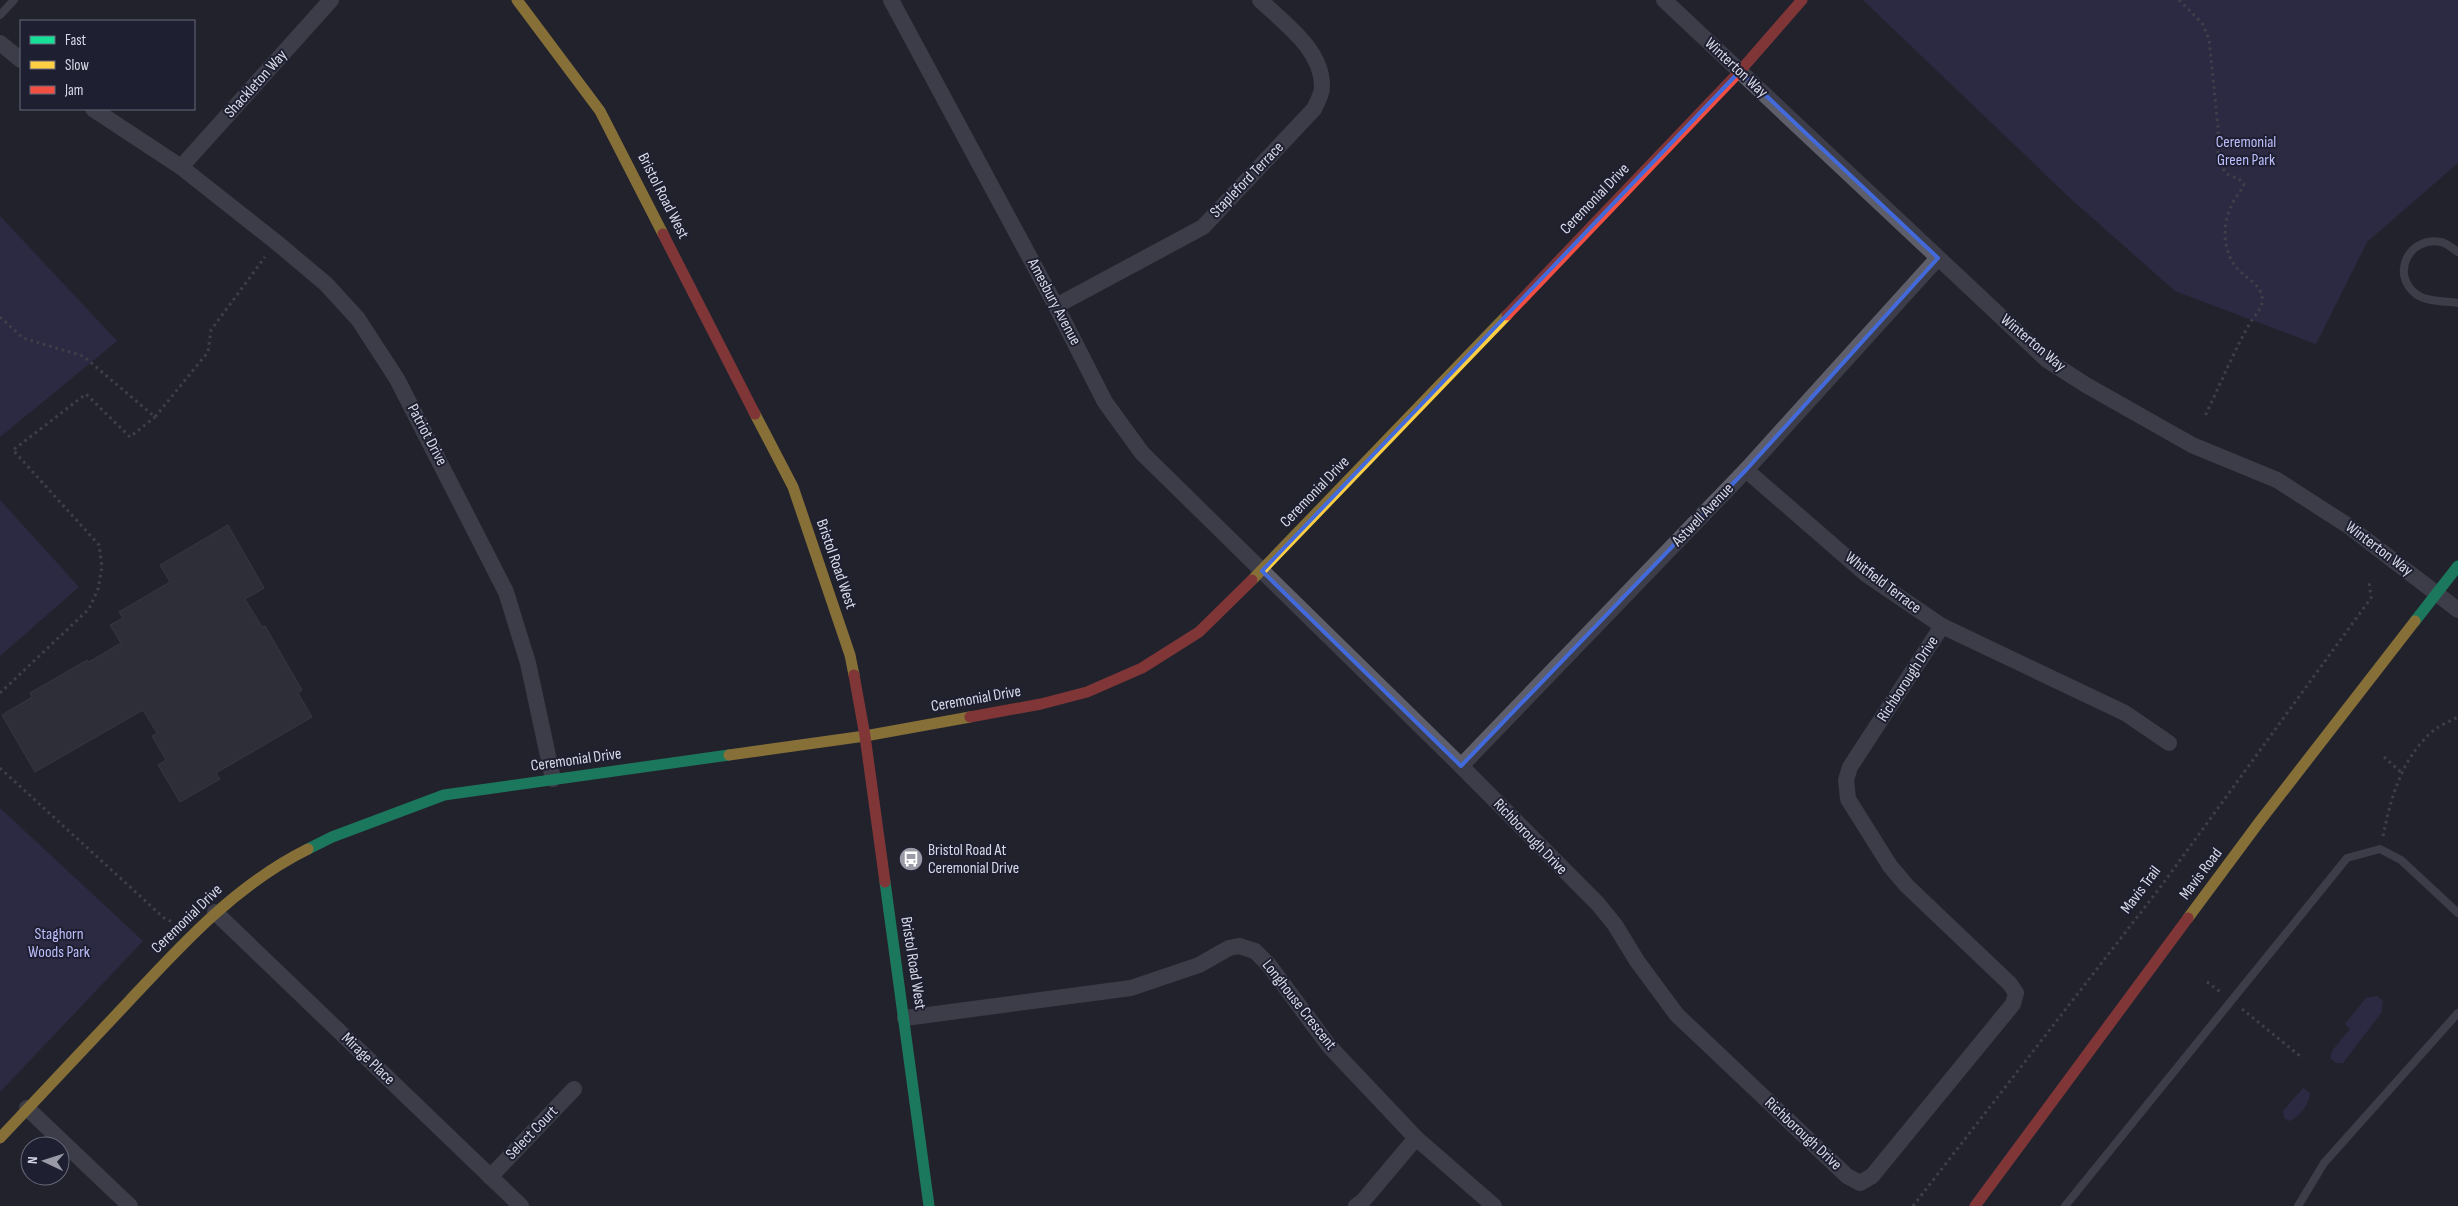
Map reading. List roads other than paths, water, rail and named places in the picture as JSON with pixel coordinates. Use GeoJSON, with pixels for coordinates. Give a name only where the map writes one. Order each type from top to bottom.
{"type":"FeatureCollection","features":[{"type":"Feature","properties":{"kind":"street","name":"Shackleton Way"},"geometry":{"type":"LineString","coordinates":[[181,168],[331,0]]}},
{"type":"Feature","properties":{"kind":"street","name":"Bristol Road West"},"geometry":{"type":"LineString","coordinates":[[517,0],[600,111],[793,486],[850,655],[865,736],[930,1206]]}},
{"type":"Feature","properties":{"kind":"street","name":"Amesbury Avenue"},"geometry":{"type":"LineString","coordinates":[[891,0],[1056,306],[1105,402],[1142,453],[1262,571]]}},
{"type":"Feature","properties":{"kind":"street","name":"Stapleford Terrace"},"geometry":{"type":"LineString","coordinates":[[1056,306],[1202,227],[1314,110],[1322,88],[1318,66],[1307,46],[1260,0]]}},
{"type":"Feature","properties":{"kind":"street","name":"Winterton Way"},"geometry":{"type":"LineString","coordinates":[[1664,0],[2047,360],[2086,385],[2192,445],[2277,480],[2347,525],[2458,610]]}},
{"type":"Feature","properties":{"kind":"street","name":"Ceremonial Drive"},"geometry":{"type":"LineString","coordinates":[[0,1138],[192,933],[215,912],[283,861],[332,837],[378,818],[444,795],[865,736],[1041,704],[1087,692],[1142,668],[1200,632],[1262,571],[1740,71],[1802,0]]}},
{"type":"Feature","properties":{"kind":"street"},"geometry":{"type":"LineString","coordinates":[[0,43],[20,59]]}},
{"type":"Feature","properties":{"kind":"street","name":"Patriot Drive"},"geometry":{"type":"LineString","coordinates":[[94,110],[181,168],[276,242],[326,284],[358,319],[397,379],[506,592],[525,654],[553,780]]}},
{"type":"Feature","properties":{"kind":"street","name":"Astwell Avenue"},"geometry":{"type":"LineString","coordinates":[[1461,766],[1746,470],[1938,258]]}},
{"type":"Feature","properties":{"kind":"street","name":"Whitfield Terrace"},"geometry":{"type":"LineString","coordinates":[[1746,470],[1867,575],[1942,626],[2125,713],[2169,743]]}},
{"type":"Feature","properties":{"kind":"street","name":"Mavis Road"},"geometry":{"type":"LineString","coordinates":[[1976,1206],[2260,821],[2458,566]]}},
{"type":"Feature","properties":{"kind":"street","name":"Richborough Drive"},"geometry":{"type":"LineString","coordinates":[[1262,571],[1461,766],[1598,904],[1615,924],[1637,961],[1677,1016],[1847,1176],[1860,1183],[1872,1176],[2013,1004],[2016,993],[2010,984],[1907,886],[1890,866],[1848,799],[1846,780],[1850,768],[1942,626]]}},
{"type":"Feature","properties":{"kind":"street","name":"Mirage Place"},"geometry":{"type":"LineString","coordinates":[[215,912],[522,1206]]}},
{"type":"Feature","properties":{"kind":"street","name":"Longhouse Crescent"},"geometry":{"type":"LineString","coordinates":[[905,1018],[1131,988],[1199,965],[1229,948],[1239,946],[1255,951],[1269,965],[1329,1046],[1416,1138],[1494,1206]]}},
{"type":"Feature","properties":{"kind":"street","name":"Select Court"},"geometry":{"type":"LineString","coordinates":[[490,1176],[574,1089]]}},
{"type":"Feature","properties":{"kind":"street"},"geometry":{"type":"LineString","coordinates":[[27,1108],[130,1206]]}},
{"type":"Feature","properties":{"kind":"street"},"geometry":{"type":"LineString","coordinates":[[1356,1206],[1363,1201],[1416,1138]]}},
{"type":"Feature","properties":{"kind":"lane"},"geometry":{"type":"LineString","coordinates":[[0,15],[14,0]]}},
{"type":"Feature","properties":{"kind":"lane"},"geometry":{"type":"LineString","coordinates":[[2458,252],[2443,242],[2420,245],[2412,249],[2405,261],[2403,272],[2408,285],[2417,295],[2432,300],[2458,302]]}},
{"type":"Feature","properties":{"kind":"lane"},"geometry":{"type":"LineString","coordinates":[[2065,1206],[2347,858],[2380,849],[2401,860],[2458,913]]}},
{"type":"Feature","properties":{"kind":"lane"},"geometry":{"type":"LineString","coordinates":[[2298,1206],[2324,1163],[2458,1013]]}},
{"type":"Feature","properties":{"kind":"place","name":"Bristol Road At Ceremonial Drive"},"geometry":{"type":"Point","coordinates":[911,859]}},
{"type":"Feature","properties":{"kind":"park label","name":"Ceremonial Green Park"},"geometry":{"type":"Point","coordinates":[2246,151]}},
{"type":"Feature","properties":{"kind":"park label","name":"Staghorn Woods Park"},"geometry":{"type":"Point","coordinates":[59,943]}}]}
